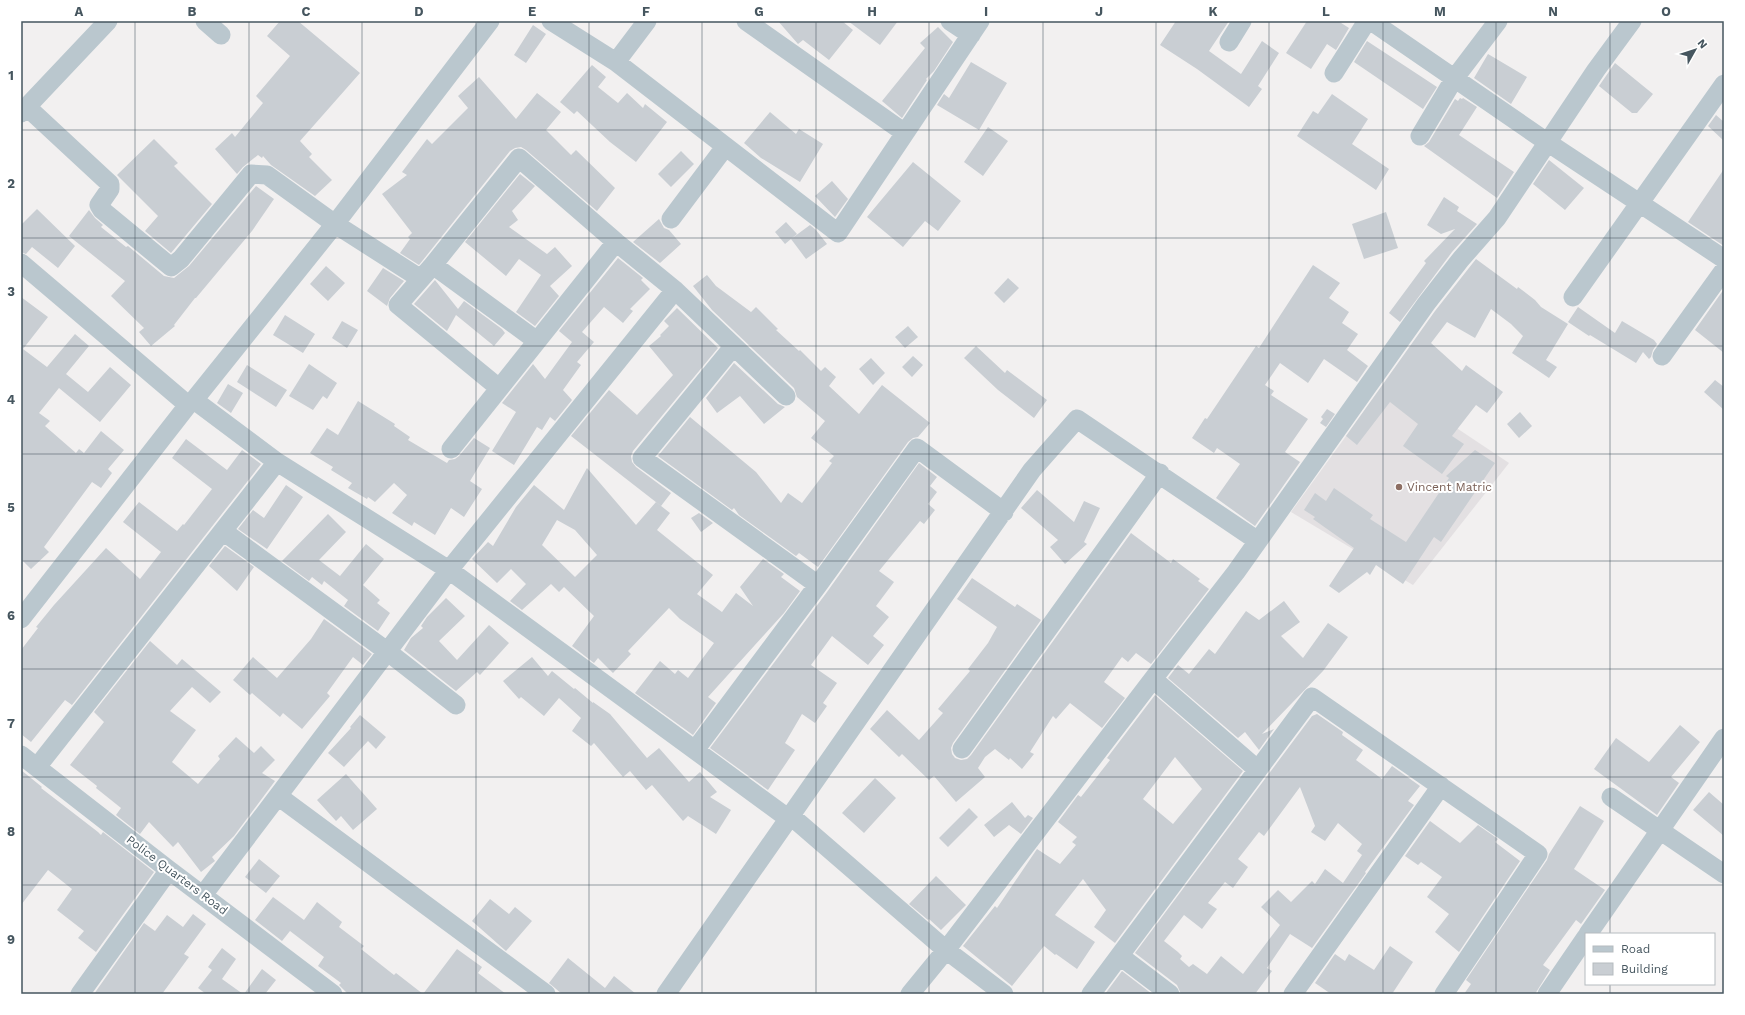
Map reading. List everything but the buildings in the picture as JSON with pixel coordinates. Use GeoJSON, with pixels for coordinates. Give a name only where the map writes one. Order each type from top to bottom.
{"type":"FeatureCollection","features":[{"type":"Feature","properties":{"kind":"street"},"geometry":{"type":"LineString","coordinates":[[108,21],[24,110],[110,184],[110,189],[100,205],[102,210],[171,267],[181,259],[250,174],[267,175],[335,224],[421,279]]}},
{"type":"Feature","properties":{"kind":"street"},"geometry":{"type":"LineString","coordinates":[[205,21],[221,35]]}},
{"type":"Feature","properties":{"kind":"street"},"geometry":{"type":"LineString","coordinates":[[21,619],[191,403],[335,224],[490,21]]}},
{"type":"Feature","properties":{"kind":"street"},"geometry":{"type":"LineString","coordinates":[[551,21],[616,62],[838,233],[975,28],[950,21]]}},
{"type":"Feature","properties":{"kind":"street"},"geometry":{"type":"LineString","coordinates":[[616,62],[647,21]]}},
{"type":"Feature","properties":{"kind":"street"},"geometry":{"type":"LineString","coordinates":[[746,21],[905,133]]}},
{"type":"Feature","properties":{"kind":"street"},"geometry":{"type":"LineString","coordinates":[[1229,42],[1242,21]]}},
{"type":"Feature","properties":{"kind":"street"},"geometry":{"type":"LineString","coordinates":[[1334,73],[1367,21]]}},
{"type":"Feature","properties":{"kind":"street"},"geometry":{"type":"LineString","coordinates":[[1372,21],[1547,142],[1724,259]]}},
{"type":"Feature","properties":{"kind":"street"},"geometry":{"type":"LineString","coordinates":[[1420,136],[1454,79],[1498,21]]}},
{"type":"Feature","properties":{"kind":"street"},"geometry":{"type":"LineString","coordinates":[[910,994],[946,950],[1258,541],[1426,304],[1461,259],[1497,218],[1596,70],[1632,21]]}},
{"type":"Feature","properties":{"kind":"street"},"geometry":{"type":"LineString","coordinates":[[1573,297],[1724,84]]}},
{"type":"Feature","properties":{"kind":"street"},"geometry":{"type":"LineString","coordinates":[[671,219],[725,147]]}},
{"type":"Feature","properties":{"kind":"street"},"geometry":{"type":"LineString","coordinates":[[499,388],[398,305],[433,265],[519,158],[616,242],[675,290],[786,396]]}},
{"type":"Feature","properties":{"kind":"street"},"geometry":{"type":"LineString","coordinates":[[451,449],[616,242]]}},
{"type":"Feature","properties":{"kind":"street"},"geometry":{"type":"LineString","coordinates":[[21,263],[191,403],[277,462],[449,570],[790,818],[946,950],[1004,994]]}},
{"type":"Feature","properties":{"kind":"street"},"geometry":{"type":"LineString","coordinates":[[433,265],[536,341]]}},
{"type":"Feature","properties":{"kind":"street"},"geometry":{"type":"LineString","coordinates":[[1662,356],[1724,270]]}},
{"type":"Feature","properties":{"kind":"street"},"geometry":{"type":"LineString","coordinates":[[203,895],[449,570],[675,290]]}},
{"type":"Feature","properties":{"kind":"street"},"geometry":{"type":"LineString","coordinates":[[733,347],[642,458],[818,585]]}},
{"type":"Feature","properties":{"kind":"street"},"geometry":{"type":"LineString","coordinates":[[666,994],[1032,470],[1077,419],[1258,541]]}},
{"type":"Feature","properties":{"kind":"street"},"geometry":{"type":"LineString","coordinates":[[695,750],[818,585],[917,448],[1004,512]]}},
{"type":"Feature","properties":{"kind":"street"},"geometry":{"type":"LineString","coordinates":[[37,767],[277,462]]}},
{"type":"Feature","properties":{"kind":"street"},"geometry":{"type":"LineString","coordinates":[[962,749],[1160,474]]}},
{"type":"Feature","properties":{"kind":"street"},"geometry":{"type":"LineString","coordinates":[[223,531],[388,652],[456,705]]}},
{"type":"Feature","properties":{"kind":"street"},"geometry":{"type":"LineString","coordinates":[[1153,679],[1258,770]]}},
{"type":"Feature","properties":{"kind":"street"},"geometry":{"type":"LineString","coordinates":[[1091,994],[1312,697],[1538,854],[1444,994]]}},
{"type":"Feature","properties":{"kind":"street"},"geometry":{"type":"LineString","coordinates":[[1589,933],[1660,829],[1718,758],[1724,738]]}},
{"type":"Feature","properties":{"kind":"street","name":"Police Quarters Road"},"geometry":{"type":"LineString","coordinates":[[21,755],[169,870],[333,994]]}},
{"type":"Feature","properties":{"kind":"street"},"geometry":{"type":"LineString","coordinates":[[1293,994],[1441,786]]}},
{"type":"Feature","properties":{"kind":"street"},"geometry":{"type":"LineString","coordinates":[[278,796],[546,994]]}},
{"type":"Feature","properties":{"kind":"street"},"geometry":{"type":"LineString","coordinates":[[1611,796],[1724,874]]}},
{"type":"Feature","properties":{"kind":"street"},"geometry":{"type":"LineString","coordinates":[[80,994],[169,870]]}},
{"type":"Feature","properties":{"kind":"street"},"geometry":{"type":"LineString","coordinates":[[1547,994],[1585,938]]}},
{"type":"Feature","properties":{"kind":"street"},"geometry":{"type":"LineString","coordinates":[[1120,956],[1170,994]]}},
{"type":"Feature","properties":{"kind":"shaded area","name":"Vincent Matric"},"geometry":{"type":"Polygon","coordinates":[[[1386,381],[1509,463],[1413,585],[1291,512],[1386,381]]]}},
{"type":"Feature","properties":{"kind":"place","name":"Vincent Matric"},"geometry":{"type":"Point","coordinates":[1399,487]}}]}
